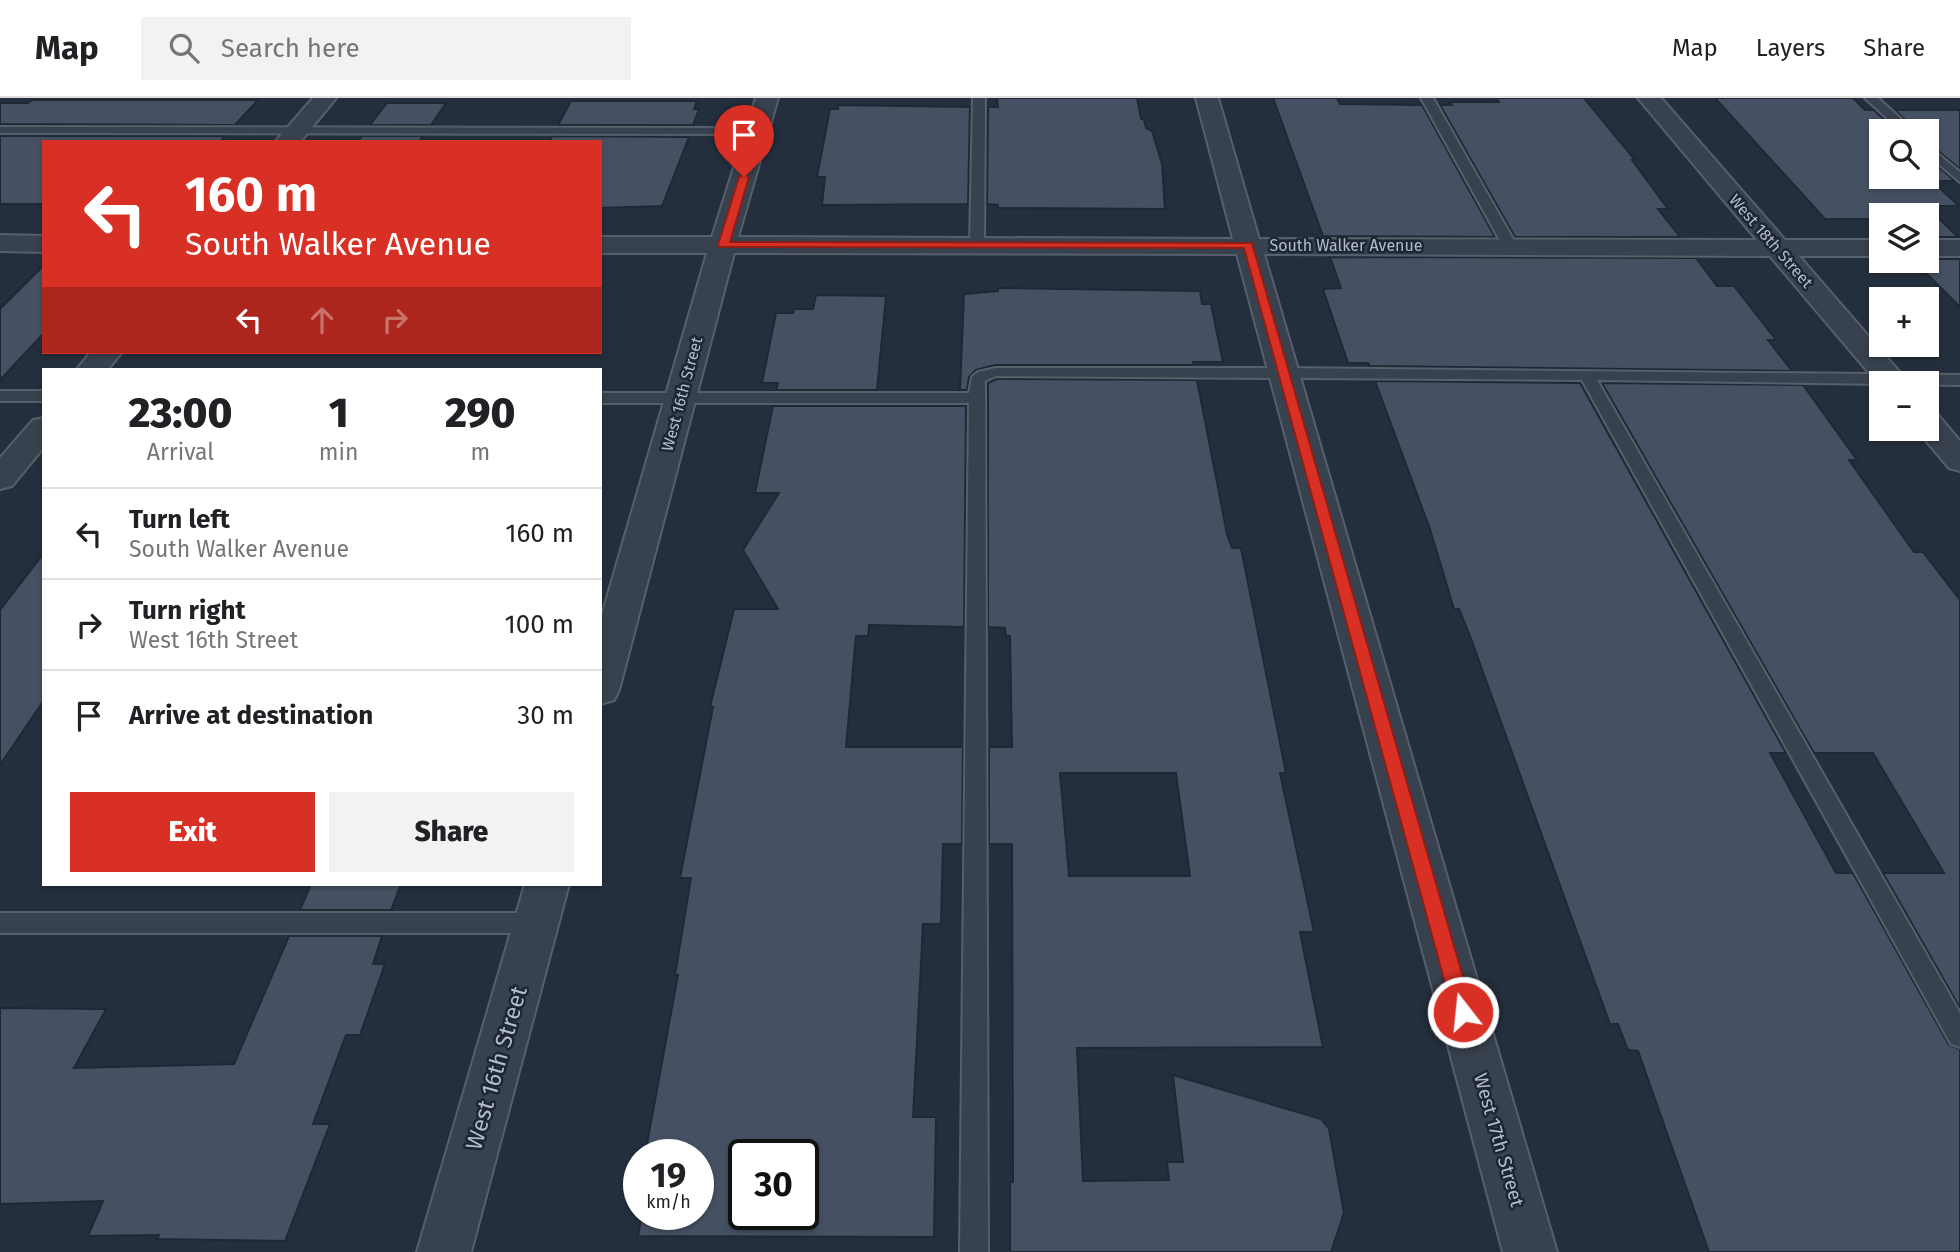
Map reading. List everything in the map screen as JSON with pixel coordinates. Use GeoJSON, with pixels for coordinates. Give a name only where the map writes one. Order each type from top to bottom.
{"type":"FeatureCollection","features":[{"type":"Feature","properties":{"kind":"street"},"geometry":{"type":"LineString","coordinates":[[292,136],[325,98]]}},
{"type":"Feature","properties":{"kind":"street","name":"West 16th Street"},"geometry":{"type":"LineString","coordinates":[[602,683],[723,245],[767,98]]}},
{"type":"Feature","properties":{"kind":"street","name":"West 17th Street"},"geometry":{"type":"LineString","coordinates":[[1208,98],[1530,1252]]}},
{"type":"Feature","properties":{"kind":"street","name":"West 18th Street"},"geometry":{"type":"LineString","coordinates":[[1649,98],[1883,371]]}},
{"type":"Feature","properties":{"kind":"street"},"geometry":{"type":"LineString","coordinates":[[0,243],[42,244]]}},
{"type":"Feature","properties":{"kind":"street","name":"South Walker Avenue"},"geometry":{"type":"LineString","coordinates":[[602,245],[1869,248]]}},
{"type":"Feature","properties":{"kind":"street"},"geometry":{"type":"LineString","coordinates":[[1939,248],[1960,248]]}},
{"type":"Feature","properties":{"kind":"street"},"geometry":{"type":"LineString","coordinates":[[93,368],[105,354]]}},
{"type":"Feature","properties":{"kind":"street"},"geometry":{"type":"LineString","coordinates":[[0,479],[42,429]]}},
{"type":"Feature","properties":{"kind":"street"},"geometry":{"type":"LineString","coordinates":[[1939,436],[1960,461]]}},
{"type":"Feature","properties":{"kind":"street","name":"West 16th Street"},"geometry":{"type":"LineString","coordinates":[[444,1252],[541,903]]}},
{"type":"Feature","properties":{"kind":"lane"},"geometry":{"type":"LineString","coordinates":[[977,245],[979,98]]}},
{"type":"Feature","properties":{"kind":"lane"},"geometry":{"type":"LineString","coordinates":[[1427,98],[1510,246]]}},
{"type":"Feature","properties":{"kind":"lane"},"geometry":{"type":"LineString","coordinates":[[1871,98],[1895,119]]}},
{"type":"Feature","properties":{"kind":"lane"},"geometry":{"type":"LineString","coordinates":[[0,130],[292,136],[757,131]]}},
{"type":"Feature","properties":{"kind":"lane"},"geometry":{"type":"LineString","coordinates":[[1939,159],[1960,178]]}},
{"type":"Feature","properties":{"kind":"lane"},"geometry":{"type":"LineString","coordinates":[[974,1252],[977,380],[983,375],[996,372],[1284,372],[1869,382]]}},
{"type":"Feature","properties":{"kind":"lane"},"geometry":{"type":"LineString","coordinates":[[1587,376],[1960,1036]]}},
{"type":"Feature","properties":{"kind":"lane"},"geometry":{"type":"LineString","coordinates":[[1939,381],[1960,380]]}},
{"type":"Feature","properties":{"kind":"lane"},"geometry":{"type":"LineString","coordinates":[[0,396],[42,396]]}},
{"type":"Feature","properties":{"kind":"lane"},"geometry":{"type":"LineString","coordinates":[[602,398],[977,398]]}},
{"type":"Feature","properties":{"kind":"lane"},"geometry":{"type":"LineString","coordinates":[[0,923],[541,903]]}},
{"type":"Feature","properties":{"kind":"building"},"geometry":{"type":"Polygon","coordinates":[[[997,98],[1137,98],[1141,119],[1144,119],[1146,128],[1152,131],[1162,164],[1165,209],[998,208],[998,205],[987,204],[988,107],[998,107],[997,98]]]}},
{"type":"Feature","properties":{"kind":"building"},"geometry":{"type":"Polygon","coordinates":[[[1273,98],[1337,98],[1340,104],[1422,105],[1495,237],[1323,236],[1273,98]]]}},
{"type":"Feature","properties":{"kind":"building"},"geometry":{"type":"Polygon","coordinates":[[[1496,98],[1584,98],[1635,160],[1632,160],[1668,209],[1658,209],[1680,237],[1515,237],[1440,105],[1452,105],[1449,102],[1499,102],[1496,98]]]}},
{"type":"Feature","properties":{"kind":"building"},"geometry":{"type":"Polygon","coordinates":[[[1715,98],[1853,98],[1865,110],[1874,110],[1884,119],[1869,119],[1869,189],[1939,187],[1959,206],[1939,206],[1939,203],[1869,203],[1869,219],[1825,219],[1715,98]]]}},
{"type":"Feature","properties":{"kind":"building"},"geometry":{"type":"Polygon","coordinates":[[[32,100],[258,100],[235,125],[0,124],[0,103],[28,103],[32,100]]]}},
{"type":"Feature","properties":{"kind":"building"},"geometry":{"type":"Polygon","coordinates":[[[571,101],[697,101],[694,109],[699,109],[693,125],[558,125],[571,101]]]}},
{"type":"Feature","properties":{"kind":"building"},"geometry":{"type":"Polygon","coordinates":[[[387,103],[446,103],[431,125],[370,125],[387,103]]]}},
{"type":"Feature","properties":{"kind":"building"},"geometry":{"type":"Polygon","coordinates":[[[838,105],[970,107],[968,204],[822,205],[825,177],[817,177],[830,109],[838,109],[838,105]]]}},
{"type":"Feature","properties":{"kind":"building"},"geometry":{"type":"Polygon","coordinates":[[[1895,110],[1960,110],[1960,169],[1939,152],[1939,119],[1904,119],[1895,110]]]}},
{"type":"Feature","properties":{"kind":"building"},"geometry":{"type":"Polygon","coordinates":[[[0,136],[225,136],[222,140],[42,140],[42,204],[0,204],[0,136]]]}},
{"type":"Feature","properties":{"kind":"building"},"geometry":{"type":"Polygon","coordinates":[[[362,136],[423,136],[420,140],[359,140],[362,136]]]}},
{"type":"Feature","properties":{"kind":"building"},"geometry":{"type":"Polygon","coordinates":[[[552,136],[689,137],[662,206],[602,208],[602,140],[551,140],[552,136]]]}},
{"type":"Feature","properties":{"kind":"building"},"geometry":{"type":"Polygon","coordinates":[[[1939,167],[1955,181],[1939,181],[1939,167]]]}},
{"type":"Feature","properties":{"kind":"building"},"geometry":{"type":"Polygon","coordinates":[[[1939,219],[1958,237],[1939,237],[1939,219]]]}},
{"type":"Feature","properties":{"kind":"building"},"geometry":{"type":"Polygon","coordinates":[[[1330,257],[1696,258],[1717,286],[1734,286],[1776,340],[1768,340],[1792,371],[1370,366],[1368,363],[1348,363],[1323,289],[1341,288],[1330,257]]]}},
{"type":"Feature","properties":{"kind":"building"},"geometry":{"type":"Polygon","coordinates":[[[1939,259],[1960,259],[1960,307],[1926,273],[1939,273],[1939,259]]]}},
{"type":"Feature","properties":{"kind":"building"},"geometry":{"type":"Polygon","coordinates":[[[42,267],[42,335],[0,380],[0,309],[42,267]]]}},
{"type":"Feature","properties":{"kind":"building"},"geometry":{"type":"Polygon","coordinates":[[[998,288],[1200,291],[1202,304],[1211,304],[1223,362],[1193,362],[1194,365],[995,365],[976,370],[969,377],[967,390],[960,390],[964,294],[998,291],[998,288]]]}},
{"type":"Feature","properties":{"kind":"building"},"geometry":{"type":"Polygon","coordinates":[[[816,295],[886,296],[877,390],[776,390],[778,383],[762,383],[776,313],[813,309],[816,295]]]}},
{"type":"Feature","properties":{"kind":"building"},"geometry":{"type":"Polygon","coordinates":[[[997,379],[1197,380],[1227,534],[1232,548],[1241,548],[1286,773],[1280,773],[1314,932],[1300,932],[1323,1047],[1077,1048],[1083,1181],[1169,1180],[1167,1162],[1183,1162],[1173,1075],[1321,1119],[1329,1129],[1344,1213],[1331,1252],[1010,1252],[1010,1182],[1013,1182],[1012,844],[989,844],[989,747],[1012,747],[1010,636],[1006,636],[1005,628],[988,627],[988,383],[997,379]],[[1060,773],[1069,876],[1190,876],[1176,773],[1060,773]]]}},
{"type":"Feature","properties":{"kind":"building"},"geometry":{"type":"Polygon","coordinates":[[[1375,381],[1580,383],[1786,753],[1770,753],[1836,873],[1853,873],[1949,1045],[1960,1049],[1960,1252],[1709,1252],[1638,1051],[1628,1050],[1618,1024],[1610,1024],[1470,636],[1459,609],[1454,609],[1430,529],[1375,381]]]}},
{"type":"Feature","properties":{"kind":"building"},"geometry":{"type":"Polygon","coordinates":[[[1602,383],[1803,385],[1857,460],[1849,460],[1914,552],[1923,552],[1960,600],[1960,1008],[1883,873],[1944,873],[1873,753],[1814,753],[1602,383]]]}},
{"type":"Feature","properties":{"kind":"building"},"geometry":{"type":"Polygon","coordinates":[[[773,406],[966,406],[964,627],[869,625],[868,636],[856,636],[846,747],[963,747],[962,844],[943,844],[941,924],[923,924],[913,1117],[936,1117],[934,1237],[638,1236],[639,1230],[714,1230],[714,1139],[648,1139],[678,975],[675,975],[691,878],[680,878],[713,707],[710,707],[734,609],[778,609],[743,550],[779,493],[755,493],[773,406]]]}},
{"type":"Feature","properties":{"kind":"building"},"geometry":{"type":"Polygon","coordinates":[[[42,556],[42,703],[0,765],[0,610],[42,556]]]}},
{"type":"Feature","properties":{"kind":"building"},"geometry":{"type":"Polygon","coordinates":[[[310,886],[400,886],[391,910],[300,910],[310,886]]]}},
{"type":"Feature","properties":{"kind":"building"},"geometry":{"type":"Polygon","coordinates":[[[289,936],[382,936],[373,964],[385,964],[360,1035],[346,1035],[313,1124],[330,1124],[285,1241],[157,1239],[159,1235],[88,1236],[103,1201],[0,1204],[0,1008],[106,1009],[74,1068],[234,1064],[289,936]]]}},
{"type":"Feature","properties":{"kind":"route"},"geometry":{"type":"LineString","coordinates":[[744,177],[723,245],[1248,245],[1463,1012]]}}]}
